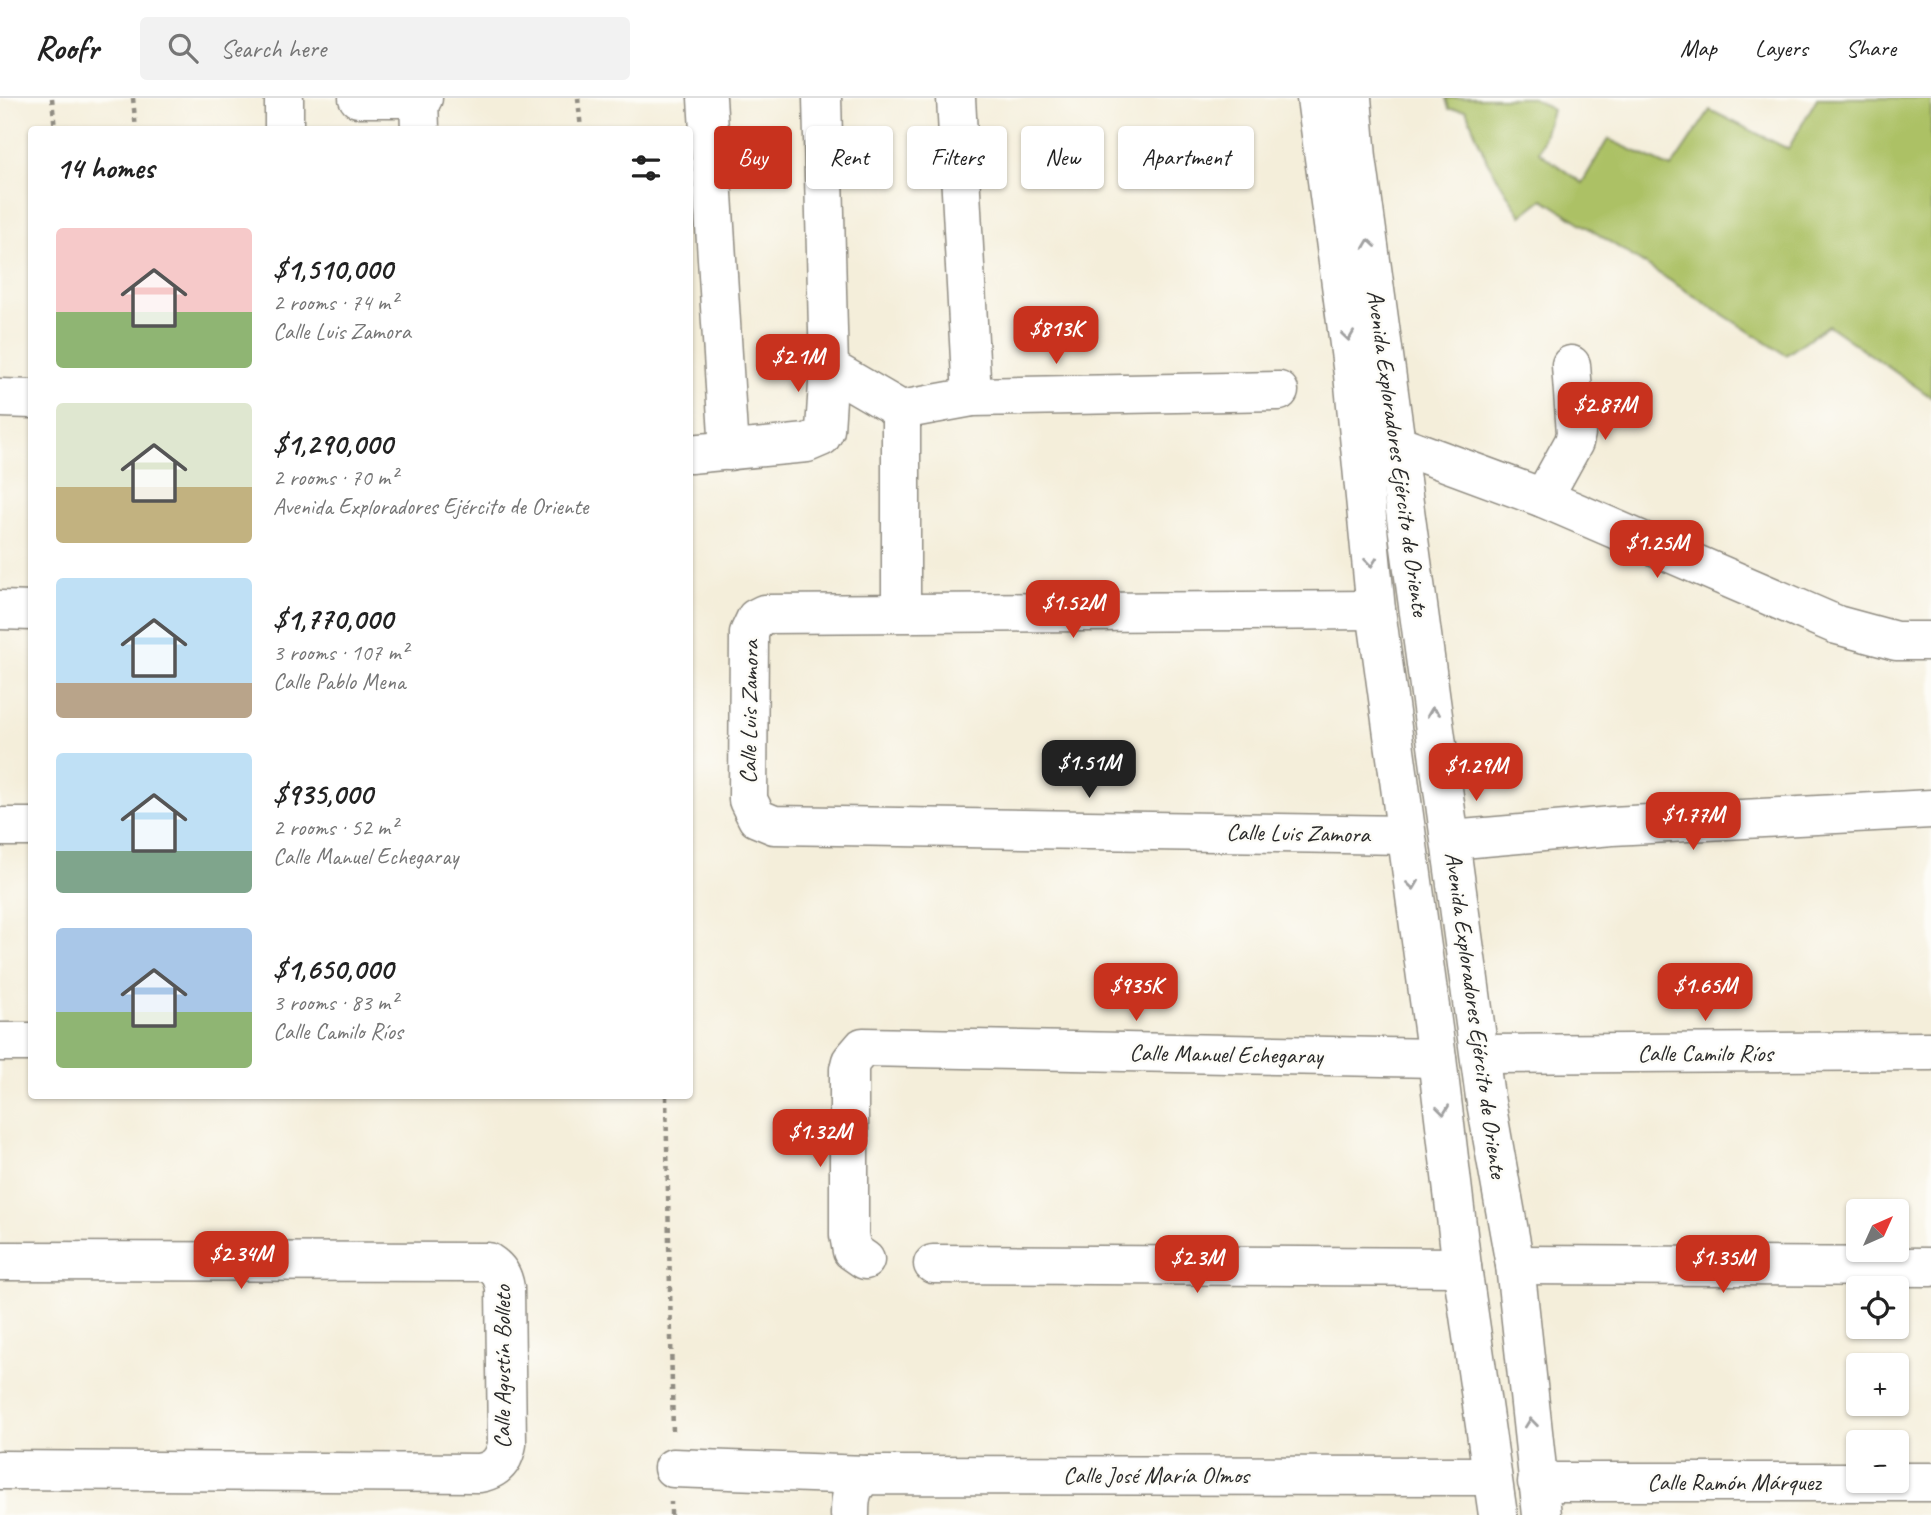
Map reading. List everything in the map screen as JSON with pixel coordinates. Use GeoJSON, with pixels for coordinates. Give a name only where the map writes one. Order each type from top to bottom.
{"type":"FeatureCollection","features":[{"type":"Feature","properties":{"kind":"street"},"geometry":{"type":"LineString","coordinates":[[284,98],[284,126]]}},
{"type":"Feature","properties":{"kind":"street"},"geometry":{"type":"LineString","coordinates":[[358,98],[420,98],[420,126]]}},
{"type":"Feature","properties":{"kind":"street"},"geometry":{"type":"LineString","coordinates":[[708,98],[729,451]]}},
{"type":"Feature","properties":{"kind":"street"},"geometry":{"type":"LineString","coordinates":[[693,454],[807,443],[821,436],[827,423],[829,368],[822,98]]}},
{"type":"Feature","properties":{"kind":"street"},"geometry":{"type":"LineString","coordinates":[[956,98],[972,397]]}},
{"type":"Feature","properties":{"kind":"street","name":"Avenida Exploradores Ejército de Oriente"},"geometry":{"type":"LineString","coordinates":[[1316,98],[1340,159],[1396,444],[1480,1054],[1515,1265],[1539,1498]]}},
{"type":"Feature","properties":{"kind":"street","name":"Avenida Exploradores Ejército de Oriente"},"geometry":{"type":"LineString","coordinates":[[1352,98],[1340,159],[1353,374],[1376,610],[1437,1058],[1462,1267],[1498,1515]]}},
{"type":"Feature","properties":{"kind":"street"},"geometry":{"type":"LineString","coordinates":[[1543,498],[1574,442],[1576,433],[1571,365]]}},
{"type":"Feature","properties":{"kind":"street"},"geometry":{"type":"LineString","coordinates":[[829,368],[901,410],[972,397],[1279,391]]}},
{"type":"Feature","properties":{"kind":"street"},"geometry":{"type":"LineString","coordinates":[[0,398],[28,399]]}},
{"type":"Feature","properties":{"kind":"street"},"geometry":{"type":"LineString","coordinates":[[901,410],[901,611]]}},
{"type":"Feature","properties":{"kind":"street"},"geometry":{"type":"LineString","coordinates":[[1396,444],[1543,498],[1837,625],[1896,641],[1931,641]]}},
{"type":"Feature","properties":{"kind":"street","name":"Calle Luis Zamora"},"geometry":{"type":"LineString","coordinates":[[1376,610],[771,613],[756,618],[749,633],[747,800],[757,818],[774,825],[1406,835]]}},
{"type":"Feature","properties":{"kind":"street"},"geometry":{"type":"LineString","coordinates":[[0,611],[28,611]]}},
{"type":"Feature","properties":{"kind":"street"},"geometry":{"type":"LineString","coordinates":[[1451,840],[1612,827],[1931,809]]}},
{"type":"Feature","properties":{"kind":"street"},"geometry":{"type":"LineString","coordinates":[[0,827],[28,827]]}},
{"type":"Feature","properties":{"kind":"street"},"geometry":{"type":"LineString","coordinates":[[0,1042],[28,1042]]}},
{"type":"Feature","properties":{"kind":"street","name":"Calle Manuel Echegaray"},"geometry":{"type":"LineString","coordinates":[[865,1260],[852,1251],[849,1235],[849,1069],[856,1053],[863,1047],[1437,1058]]}},
{"type":"Feature","properties":{"kind":"street","name":"Calle Camilo Ríos"},"geometry":{"type":"LineString","coordinates":[[1480,1054],[1931,1051]]}},
{"type":"Feature","properties":{"kind":"street","name":"Calle Agustín Bolleto"},"geometry":{"type":"LineString","coordinates":[[0,1261],[488,1262],[497,1268],[504,1278],[507,1444],[499,1465],[479,1473],[0,1470]]}},
{"type":"Feature","properties":{"kind":"street"},"geometry":{"type":"LineString","coordinates":[[933,1264],[1462,1267]]}},
{"type":"Feature","properties":{"kind":"street"},"geometry":{"type":"LineString","coordinates":[[1515,1265],[1931,1267]]}},
{"type":"Feature","properties":{"kind":"street","name":"Calle José María Olmos"},"geometry":{"type":"LineString","coordinates":[[673,1468],[867,1475],[1492,1476]]}},
{"type":"Feature","properties":{"kind":"street"},"geometry":{"type":"LineString","coordinates":[[850,1515],[852,1489],[867,1475]]}},
{"type":"Feature","properties":{"kind":"street","name":"Calle Ramón Márquez"},"geometry":{"type":"LineString","coordinates":[[1539,1498],[1931,1482]]}},
{"type":"Feature","properties":{"kind":"path"},"geometry":{"type":"LineString","coordinates":[[52,98],[55,126]]}},
{"type":"Feature","properties":{"kind":"path"},"geometry":{"type":"LineString","coordinates":[[133,98],[136,126]]}},
{"type":"Feature","properties":{"kind":"path"},"geometry":{"type":"LineString","coordinates":[[578,98],[581,126]]}},
{"type":"Feature","properties":{"kind":"path"},"geometry":{"type":"LineString","coordinates":[[666,1099],[673,1468],[671,1515]]}},
{"type":"Feature","properties":{"kind":"green space"},"geometry":{"type":"Polygon","coordinates":[[[1446,98],[1533,98],[1552,110],[1539,152],[1582,183],[1608,139],[1671,168],[1710,110],[1788,149],[1817,98],[1931,98],[1931,397],[1828,325],[1786,355],[1543,199],[1521,216],[1487,161],[1466,110],[1449,109],[1446,98]]]}}]}
